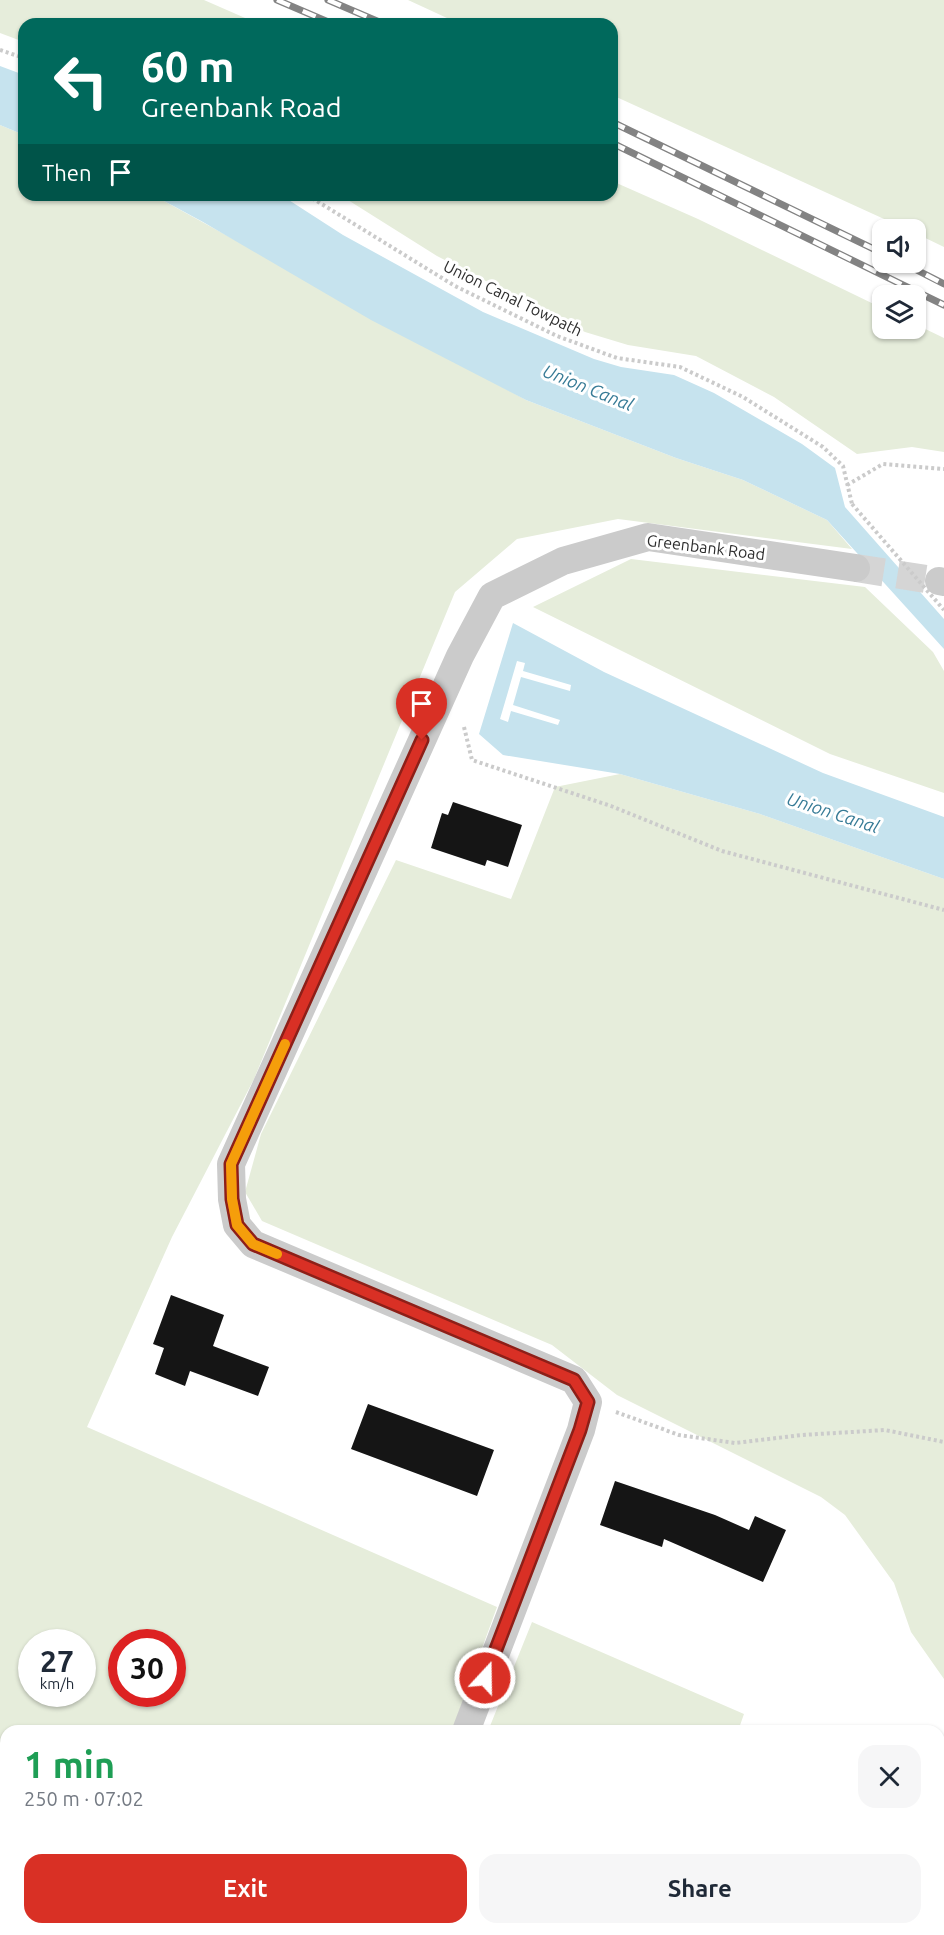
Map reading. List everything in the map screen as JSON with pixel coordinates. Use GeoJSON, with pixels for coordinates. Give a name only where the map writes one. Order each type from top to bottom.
{"type":"FeatureCollection","features":[{"type":"Feature","properties":{"kind":"street","name":"Greenbank Road"},"geometry":{"type":"LineString","coordinates":[[588,1402],[574,1380],[253,1244],[237,1225],[232,1199],[231,1164],[460,656],[492,596],[563,561],[648,537],[856,568]]}},
{"type":"Feature","properties":{"kind":"street"},"geometry":{"type":"LineString","coordinates":[[468,1725],[580,1430],[588,1402]]}},
{"type":"Feature","properties":{"kind":"path"},"geometry":{"type":"LineString","coordinates":[[0,50],[18,56]]}},
{"type":"Feature","properties":{"kind":"path","name":"Union Canal Towpath"},"geometry":{"type":"LineString","coordinates":[[317,201],[455,286],[557,336],[617,358],[680,367],[743,397],[823,447],[843,466],[852,504],[944,610]]}},
{"type":"Feature","properties":{"kind":"path"},"geometry":{"type":"LineString","coordinates":[[848,484],[884,464],[944,469]]}},
{"type":"Feature","properties":{"kind":"path"},"geometry":{"type":"LineString","coordinates":[[466,718],[464,730],[472,760],[610,806],[722,851],[944,910]]}},
{"type":"Feature","properties":{"kind":"path"},"geometry":{"type":"LineString","coordinates":[[588,1402],[679,1435],[735,1443],[802,1435],[885,1430],[944,1442]]}},
{"type":"Feature","properties":{"kind":"green space"},"geometry":{"type":"Polygon","coordinates":[[[0,0],[204,0],[245,18],[18,18],[18,40],[0,33],[0,0]]]}},
{"type":"Feature","properties":{"kind":"green space"},"geometry":{"type":"Polygon","coordinates":[[[408,0],[944,0],[944,247],[926,238],[926,219],[884,219],[618,98],[618,18],[447,18],[408,0]]]}},
{"type":"Feature","properties":{"kind":"green space"},"geometry":{"type":"Polygon","coordinates":[[[0,125],[18,132],[18,201],[164,201],[526,400],[676,458],[743,480],[827,520],[852,549],[618,519],[517,539],[455,592],[254,1079],[172,1237],[87,1427],[497,1607],[454,1725],[0,1725],[0,125]]]}},
{"type":"Feature","properties":{"kind":"green space"},"geometry":{"type":"Polygon","coordinates":[[[618,184],[698,219],[872,303],[872,339],[926,339],[926,329],[944,338],[944,452],[912,447],[857,454],[774,397],[696,356],[628,345],[585,332],[437,256],[350,201],[618,201],[618,184]]]}},
{"type":"Feature","properties":{"kind":"green space"},"geometry":{"type":"Polygon","coordinates":[[[631,559],[865,587],[933,652],[944,671],[944,793],[830,754],[533,607],[631,559]]]}},
{"type":"Feature","properties":{"kind":"green space"},"geometry":{"type":"Polygon","coordinates":[[[620,774],[760,814],[944,879],[944,1679],[911,1632],[894,1583],[845,1515],[821,1497],[617,1395],[552,1345],[262,1221],[245,1192],[261,1134],[396,860],[511,899],[555,787],[620,774]]]}},
{"type":"Feature","properties":{"kind":"green space"},"geometry":{"type":"Polygon","coordinates":[[[532,1622],[744,1714],[740,1725],[490,1725],[532,1622]]]}},
{"type":"Feature","properties":{"kind":"water"},"geometry":{"type":"Polygon","coordinates":[[[0,66],[18,73],[18,132],[0,125],[0,66]]]}},
{"type":"Feature","properties":{"kind":"water","name":"Union Canal"},"geometry":{"type":"Polygon","coordinates":[[[164,201],[290,201],[343,235],[483,312],[594,359],[621,367],[674,375],[714,393],[802,444],[835,468],[845,507],[944,619],[944,649],[827,520],[743,480],[676,458],[526,400],[371,320],[164,201]]]}},
{"type":"Feature","properties":{"kind":"water","name":"Union Canal"},"geometry":{"type":"Polygon","coordinates":[[[513,623],[604,672],[823,773],[944,817],[944,879],[760,814],[620,774],[503,755],[479,734],[513,623]]]}},
{"type":"Feature","properties":{"kind":"pier"},"geometry":{"type":"Polygon","coordinates":[[[517,661],[525,663],[523,671],[571,685],[570,691],[521,677],[513,705],[560,720],[558,725],[511,711],[508,722],[500,719],[517,661]]]}},
{"type":"Feature","properties":{"kind":"building"},"geometry":{"type":"Polygon","coordinates":[[[453,802],[522,825],[508,867],[487,860],[485,866],[431,848],[442,813],[448,815],[453,802]]]}},
{"type":"Feature","properties":{"kind":"building"},"geometry":{"type":"Polygon","coordinates":[[[171,1295],[224,1315],[213,1346],[269,1367],[258,1396],[190,1371],[185,1386],[155,1374],[164,1348],[153,1344],[171,1295]]]}},
{"type":"Feature","properties":{"kind":"building"},"geometry":{"type":"Polygon","coordinates":[[[368,1404],[494,1450],[477,1496],[351,1449],[368,1404]]]}},
{"type":"Feature","properties":{"kind":"building"},"geometry":{"type":"Polygon","coordinates":[[[615,1481],[715,1515],[749,1530],[755,1516],[786,1530],[763,1582],[664,1539],[662,1547],[600,1525],[615,1481]]]}},
{"type":"Feature","properties":{"kind":"tunnel"},"geometry":{"type":"LineString","coordinates":[[856,568],[939,581]]}},
{"type":"Feature","properties":{"kind":"railway"},"geometry":{"type":"LineString","coordinates":[[277,0],[319,18]]}},
{"type":"Feature","properties":{"kind":"railway"},"geometry":{"type":"LineString","coordinates":[[328,0],[370,18]]}},
{"type":"Feature","properties":{"kind":"railway"},"geometry":{"type":"LineString","coordinates":[[618,125],[872,248]]}},
{"type":"Feature","properties":{"kind":"railway"},"geometry":{"type":"LineString","coordinates":[[618,146],[944,305]]}},
{"type":"Feature","properties":{"kind":"railway"},"geometry":{"type":"LineString","coordinates":[[922,273],[944,284]]}},
{"type":"Feature","properties":{"kind":"slow traffic"},"geometry":{"type":"LineString","coordinates":[[277,1254],[253,1244],[237,1225],[232,1199],[231,1164],[285,1044]]}},
{"type":"Feature","properties":{"kind":"route"},"geometry":{"type":"LineString","coordinates":[[422,740],[231,1164],[232,1199],[237,1225],[253,1244],[574,1380],[588,1402],[580,1430],[485,1678]]}}]}
